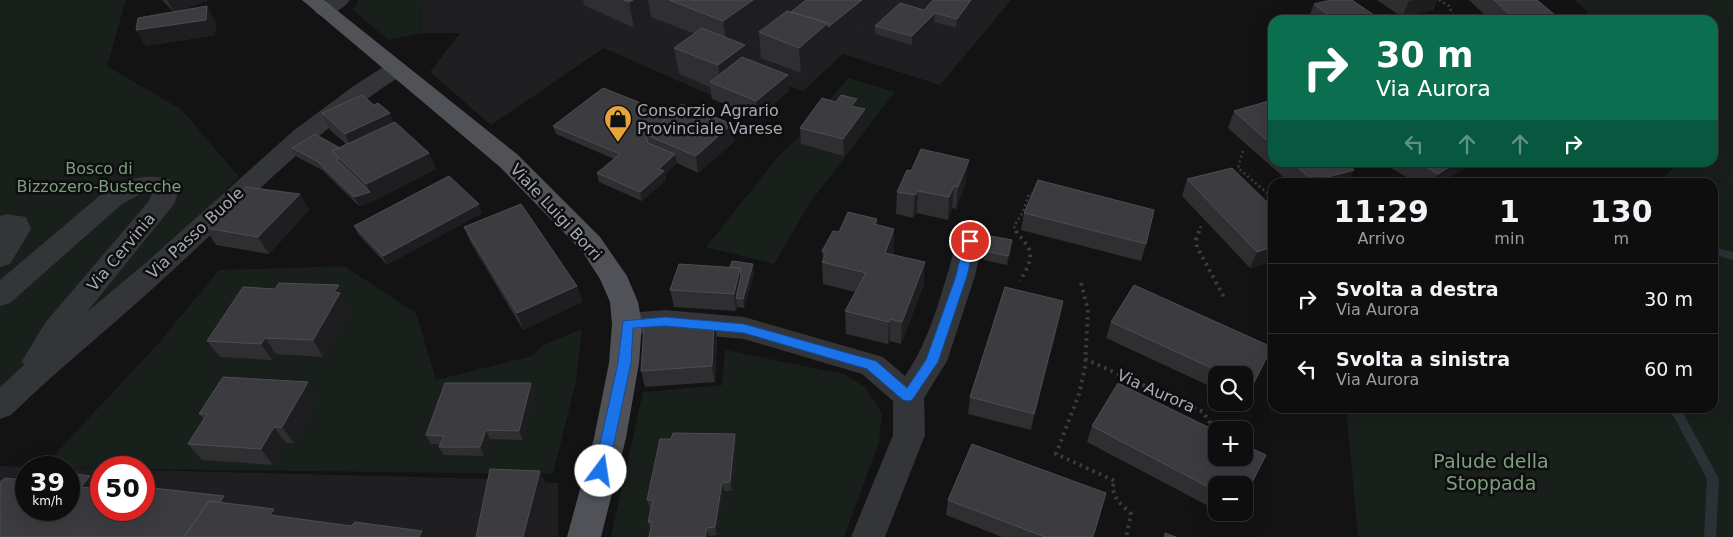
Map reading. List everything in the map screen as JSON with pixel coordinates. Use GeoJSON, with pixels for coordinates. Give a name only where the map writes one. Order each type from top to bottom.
{"type":"FeatureCollection","features":[{"type":"Feature","properties":{"kind":"main road","name":"Viale Luigi Borri"},"geometry":{"type":"LineString","coordinates":[[325,3],[396,69],[509,161],[591,244],[614,276],[624,302],[627,324],[624,363],[610,438],[584,537]]}},
{"type":"Feature","properties":{"kind":"street","name":"Via Passo Buole"},"geometry":{"type":"LineString","coordinates":[[0,406],[159,267],[273,161],[364,87],[396,69]]}},
{"type":"Feature","properties":{"kind":"street","name":"Via Cervinia"},"geometry":{"type":"LineString","coordinates":[[0,296],[113,198],[129,188],[147,183],[160,185],[165,193],[161,204],[55,331],[23,384]]}},
{"type":"Feature","properties":{"kind":"street"},"geometry":{"type":"LineString","coordinates":[[0,226],[6,223],[17,222],[18,230],[0,257]]}},
{"type":"Feature","properties":{"kind":"street"},"geometry":{"type":"LineString","coordinates":[[868,537],[909,435],[908,396],[932,362],[961,276],[970,241]]}},
{"type":"Feature","properties":{"kind":"street"},"geometry":{"type":"LineString","coordinates":[[627,324],[665,321],[744,328],[872,365],[908,396]]}},
{"type":"Feature","properties":{"kind":"path"},"geometry":{"type":"LineString","coordinates":[[1439,0],[1449,6],[1453,15]]}},
{"type":"Feature","properties":{"kind":"path"},"geometry":{"type":"LineString","coordinates":[[1243,151],[1238,168],[1268,194]]}},
{"type":"Feature","properties":{"kind":"path"},"geometry":{"type":"LineString","coordinates":[[1020,281],[1031,259],[1032,252],[1028,244],[1015,232],[1014,226],[1022,213],[1028,194],[1035,191],[1042,192]]}},
{"type":"Feature","properties":{"kind":"path"},"geometry":{"type":"LineString","coordinates":[[1202,226],[1196,240],[1197,247],[1225,299]]}},
{"type":"Feature","properties":{"kind":"path"},"geometry":{"type":"LineString","coordinates":[[1082,283],[1088,310],[1085,359],[1079,394],[1056,454],[1115,481],[1112,488],[1117,500],[1131,514],[1126,537]]}},
{"type":"Feature","properties":{"kind":"path","name":"Via Aurora"},"geometry":{"type":"LineString","coordinates":[[1085,359],[1203,412],[1209,421]]}},
{"type":"Feature","properties":{"kind":"shaded area"},"geometry":{"type":"Polygon","coordinates":[[[421,0],[1011,0],[940,85],[843,54],[803,91],[747,70],[717,98],[604,48],[491,125],[430,72],[460,33],[422,33],[421,0]]]}},
{"type":"Feature","properties":{"kind":"shaded area"},"geometry":{"type":"Polygon","coordinates":[[[0,466],[15,466],[15,521],[80,521],[80,468],[90,469],[90,521],[155,521],[155,470],[491,479],[558,483],[558,537],[0,537],[0,466]]]}},
{"type":"Feature","properties":{"kind":"green space","name":"Bosco di Bizzozero-Bustecche"},"geometry":{"type":"Polygon","coordinates":[[[0,0],[126,0],[107,66],[182,110],[239,177],[0,415],[0,0]]]}},
{"type":"Feature","properties":{"kind":"green space"},"geometry":{"type":"Polygon","coordinates":[[[359,0],[421,0],[422,33],[388,40],[353,10],[359,0]]]}},
{"type":"Feature","properties":{"kind":"green space","name":"Palude della Stoppada"},"geometry":{"type":"Polygon","coordinates":[[[1574,0],[1733,0],[1733,537],[1358,537],[1346,413],[1718,413],[1718,178],[1664,178],[1674,167],[1718,167],[1718,15],[1588,15],[1586,10],[1574,0]]]}},
{"type":"Feature","properties":{"kind":"green space"},"geometry":{"type":"Polygon","coordinates":[[[848,78],[895,92],[809,204],[774,264],[706,247],[781,153],[795,141],[848,78]]]}},
{"type":"Feature","properties":{"kind":"green space"},"geometry":{"type":"Polygon","coordinates":[[[344,266],[416,313],[436,380],[532,356],[543,345],[582,329],[576,381],[553,474],[155,469],[155,456],[90,456],[90,469],[80,468],[80,456],[53,456],[157,345],[219,270],[344,266]]]}},
{"type":"Feature","properties":{"kind":"green space"},"geometry":{"type":"Polygon","coordinates":[[[725,350],[844,374],[866,388],[882,413],[879,442],[844,537],[611,537],[643,392],[722,385],[725,350]]]}},
{"type":"Feature","properties":{"kind":"building"},"geometry":{"type":"Polygon","coordinates":[[[669,0],[753,0],[723,21],[669,0]]]}},
{"type":"Feature","properties":{"kind":"building"},"geometry":{"type":"Polygon","coordinates":[[[806,0],[862,0],[828,27],[828,23],[791,12],[806,0]]]}},
{"type":"Feature","properties":{"kind":"building"},"geometry":{"type":"Polygon","coordinates":[[[933,0],[971,0],[957,19],[935,13],[912,36],[875,26],[900,3],[924,10],[933,0]]]}},
{"type":"Feature","properties":{"kind":"building"},"geometry":{"type":"Polygon","coordinates":[[[1331,0],[1352,0],[1374,15],[1328,15],[1314,4],[1331,0]]]}},
{"type":"Feature","properties":{"kind":"building"},"geometry":{"type":"Polygon","coordinates":[[[1494,0],[1537,0],[1555,15],[1510,15],[1494,0]]]}},
{"type":"Feature","properties":{"kind":"building"},"geometry":{"type":"Polygon","coordinates":[[[207,6],[206,20],[136,30],[138,18],[207,6]]]}},
{"type":"Feature","properties":{"kind":"building"},"geometry":{"type":"Polygon","coordinates":[[[787,11],[828,23],[799,48],[759,32],[787,11]]]}},
{"type":"Feature","properties":{"kind":"building"},"geometry":{"type":"Polygon","coordinates":[[[702,28],[745,45],[718,65],[674,48],[702,28]]]}},
{"type":"Feature","properties":{"kind":"building"},"geometry":{"type":"Polygon","coordinates":[[[742,57],[788,75],[756,101],[710,82],[742,57]]]}},
{"type":"Feature","properties":{"kind":"building","name":"Consorzio Agrario Provinciale Varese"},"geometry":{"type":"Polygon","coordinates":[[[603,88],[671,115],[646,135],[648,143],[675,154],[659,169],[664,171],[640,192],[597,173],[620,154],[553,126],[603,88]]]}},
{"type":"Feature","properties":{"kind":"building"},"geometry":{"type":"Polygon","coordinates":[[[362,95],[374,105],[378,103],[390,113],[345,134],[322,113],[362,95]]]}},
{"type":"Feature","properties":{"kind":"building"},"geometry":{"type":"Polygon","coordinates":[[[841,95],[857,99],[851,106],[865,109],[843,139],[800,128],[822,98],[836,102],[841,95]]]}},
{"type":"Feature","properties":{"kind":"building"},"geometry":{"type":"Polygon","coordinates":[[[1268,101],[1268,141],[1234,111],[1268,101]]]}},
{"type":"Feature","properties":{"kind":"building"},"geometry":{"type":"Polygon","coordinates":[[[681,104],[732,124],[696,156],[646,135],[677,110],[681,104]]]}},
{"type":"Feature","properties":{"kind":"building"},"geometry":{"type":"Polygon","coordinates":[[[395,122],[429,153],[366,184],[332,151],[395,122]]]}},
{"type":"Feature","properties":{"kind":"building"},"geometry":{"type":"Polygon","coordinates":[[[315,134],[340,148],[332,151],[339,158],[336,159],[370,192],[354,197],[317,161],[292,148],[315,134]]]}},
{"type":"Feature","properties":{"kind":"building"},"geometry":{"type":"Polygon","coordinates":[[[921,149],[969,160],[958,187],[954,186],[949,197],[918,191],[915,195],[897,192],[907,170],[911,171],[921,149]]]}},
{"type":"Feature","properties":{"kind":"building"},"geometry":{"type":"Polygon","coordinates":[[[1298,167],[1351,167],[1354,170],[1324,178],[1310,178],[1298,167]]]}},
{"type":"Feature","properties":{"kind":"building"},"geometry":{"type":"Polygon","coordinates":[[[1426,167],[1449,167],[1438,174],[1426,167]]]}},
{"type":"Feature","properties":{"kind":"building"},"geometry":{"type":"Polygon","coordinates":[[[1232,168],[1268,203],[1268,248],[1257,252],[1187,179],[1232,168]]]}},
{"type":"Feature","properties":{"kind":"building"},"geometry":{"type":"Polygon","coordinates":[[[449,176],[479,204],[383,256],[354,226],[449,176]]]}},
{"type":"Feature","properties":{"kind":"building"},"geometry":{"type":"Polygon","coordinates":[[[1038,180],[1154,210],[1146,244],[1024,213],[1038,180]]]}},
{"type":"Feature","properties":{"kind":"building"},"geometry":{"type":"Polygon","coordinates":[[[246,187],[300,194],[258,237],[205,228],[246,187]]]}},
{"type":"Feature","properties":{"kind":"building"},"geometry":{"type":"Polygon","coordinates":[[[521,204],[577,286],[517,313],[464,227],[521,204]]]}},
{"type":"Feature","properties":{"kind":"building"},"geometry":{"type":"Polygon","coordinates":[[[848,212],[877,219],[874,224],[894,229],[885,253],[925,262],[902,322],[890,319],[889,322],[845,311],[866,273],[822,262],[826,253],[822,251],[833,231],[839,232],[848,212]]]}},
{"type":"Feature","properties":{"kind":"building"},"geometry":{"type":"Polygon","coordinates":[[[990,236],[1012,240],[1008,256],[985,251],[990,236]]]}},
{"type":"Feature","properties":{"kind":"building"},"geometry":{"type":"Polygon","coordinates":[[[732,261],[753,264],[743,299],[736,298],[741,276],[740,268],[730,267],[732,261]]]}},
{"type":"Feature","properties":{"kind":"building"},"geometry":{"type":"Polygon","coordinates":[[[679,264],[740,268],[734,294],[670,290],[679,264]]]}},
{"type":"Feature","properties":{"kind":"building"},"geometry":{"type":"Polygon","coordinates":[[[279,283],[339,285],[334,292],[340,293],[313,340],[265,338],[261,344],[207,341],[243,287],[275,289],[279,283]]]}},
{"type":"Feature","properties":{"kind":"building"},"geometry":{"type":"Polygon","coordinates":[[[1134,285],[1268,345],[1268,355],[1253,384],[1253,366],[1208,366],[1111,322],[1134,285]]]}},
{"type":"Feature","properties":{"kind":"building"},"geometry":{"type":"Polygon","coordinates":[[[1005,287],[1063,301],[1034,414],[970,397],[1005,287]]]}},
{"type":"Feature","properties":{"kind":"building"},"geometry":{"type":"Polygon","coordinates":[[[714,321],[712,366],[641,371],[644,325],[714,321]]]}},
{"type":"Feature","properties":{"kind":"building"},"geometry":{"type":"Polygon","coordinates":[[[223,377],[308,382],[282,427],[274,427],[261,449],[188,444],[207,414],[199,414],[223,377]]]}},
{"type":"Feature","properties":{"kind":"building"},"geometry":{"type":"Polygon","coordinates":[[[445,383],[531,383],[519,431],[486,430],[480,447],[439,447],[444,436],[426,435],[445,383]]]}},
{"type":"Feature","properties":{"kind":"building"},"geometry":{"type":"Polygon","coordinates":[[[1118,383],[1208,427],[1208,466],[1253,466],[1253,449],[1266,455],[1253,480],[1253,476],[1208,476],[1208,487],[1092,426],[1118,383]]]}},
{"type":"Feature","properties":{"kind":"building"},"geometry":{"type":"Polygon","coordinates":[[[673,433],[735,434],[730,482],[722,483],[715,527],[707,528],[705,537],[649,537],[652,522],[648,522],[653,500],[647,500],[660,439],[671,439],[673,433]]]}},
{"type":"Feature","properties":{"kind":"building"},"geometry":{"type":"Polygon","coordinates":[[[972,444],[1106,493],[1093,537],[1045,537],[948,500],[972,444]]]}},
{"type":"Feature","properties":{"kind":"building"},"geometry":{"type":"Polygon","coordinates":[[[490,469],[540,471],[523,537],[476,537],[490,469]]]}},
{"type":"Feature","properties":{"kind":"building"},"geometry":{"type":"Polygon","coordinates":[[[80,475],[90,476],[81,487],[90,488],[90,521],[155,521],[155,488],[224,496],[220,502],[209,501],[184,537],[0,537],[0,482],[5,478],[15,479],[15,521],[80,521],[80,475]]]}},
{"type":"Feature","properties":{"kind":"building"},"geometry":{"type":"Polygon","coordinates":[[[209,501],[274,509],[270,515],[351,526],[355,522],[422,531],[419,537],[184,537],[209,501]]]}},
{"type":"Feature","properties":{"kind":"building"},"geometry":{"type":"Polygon","coordinates":[[[1165,533],[1176,537],[1165,537],[1165,533]]]}},
{"type":"Feature","properties":{"kind":"waterway"},"geometry":{"type":"LineString","coordinates":[[1718,252],[1733,256]]}},
{"type":"Feature","properties":{"kind":"waterway"},"geometry":{"type":"LineString","coordinates":[[1677,413],[1713,479],[1710,537]]}},
{"type":"Feature","properties":{"kind":"place","name":"Consorzio Agrario Provinciale Varese"},"geometry":{"type":"Point","coordinates":[618,143]}},
{"type":"Feature","properties":{"kind":"route"},"geometry":{"type":"LineString","coordinates":[[601,471],[610,438],[624,363],[627,324],[665,321],[744,328],[872,365],[908,396],[932,362],[961,276],[970,241]]}}]}
